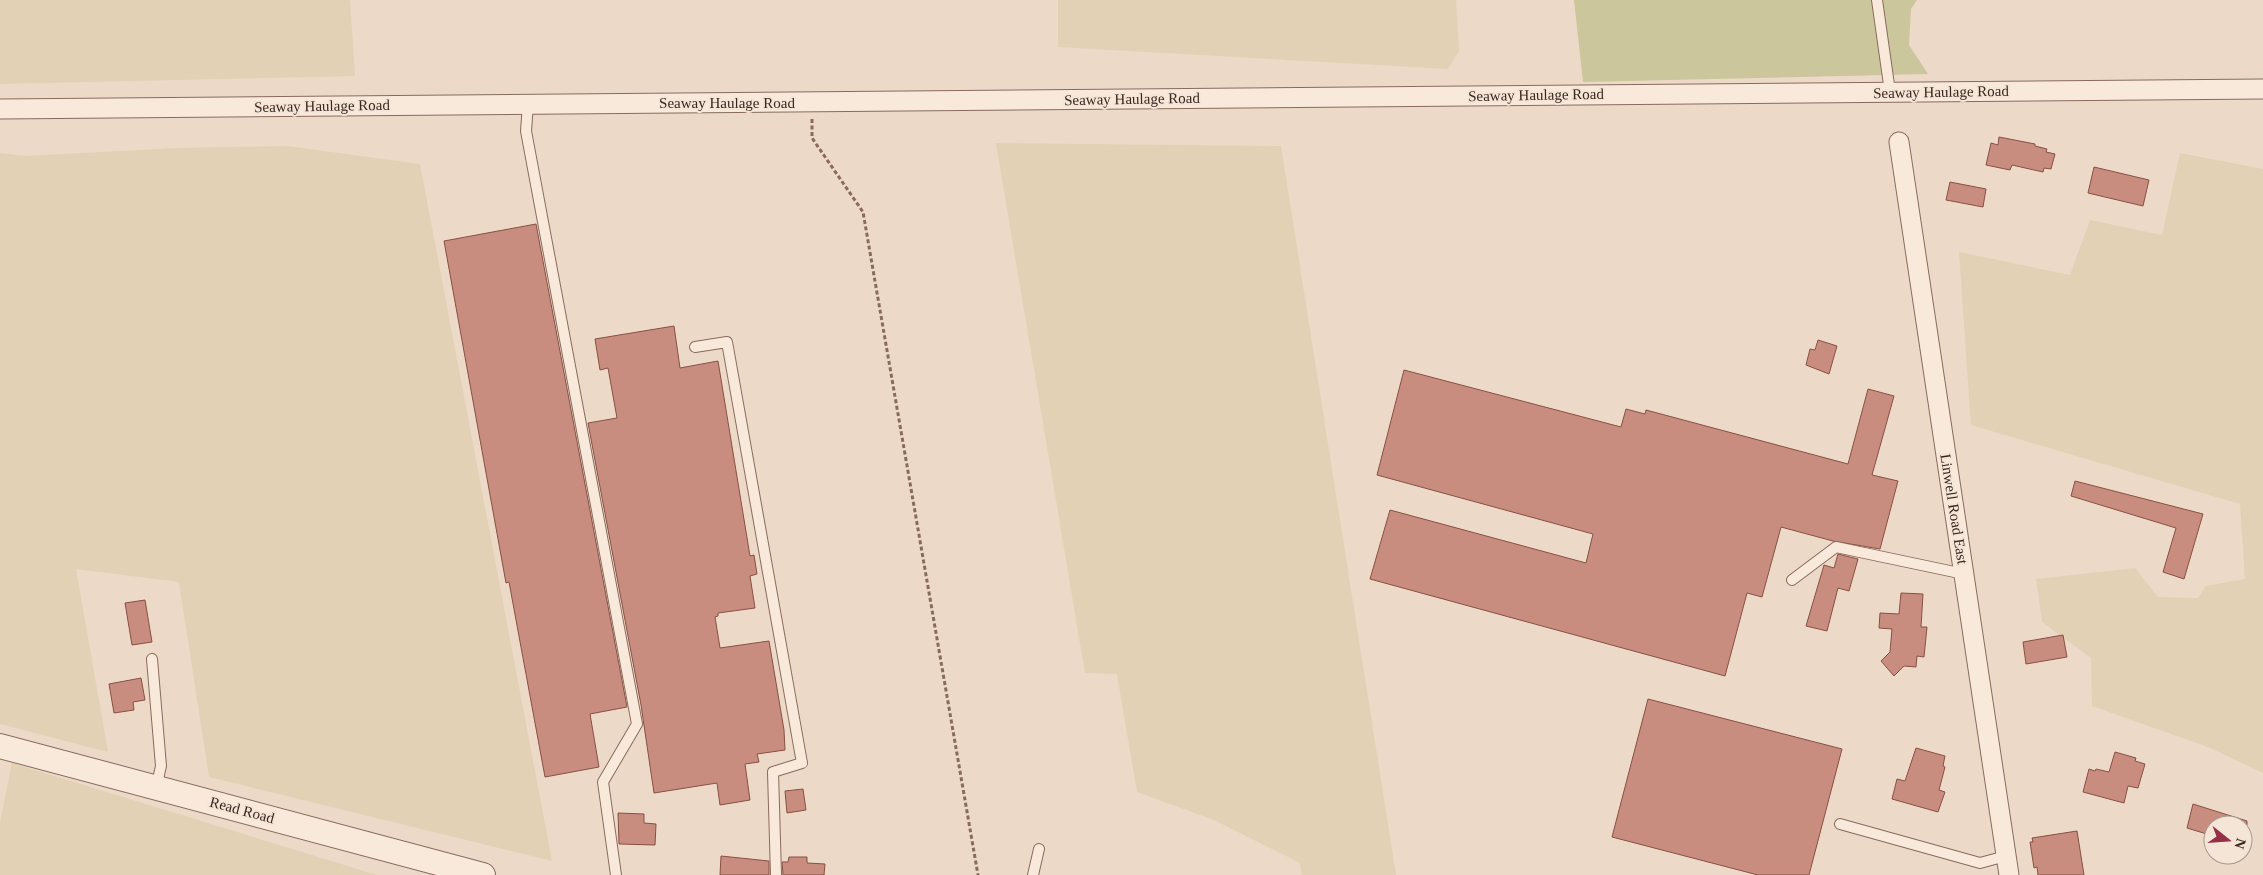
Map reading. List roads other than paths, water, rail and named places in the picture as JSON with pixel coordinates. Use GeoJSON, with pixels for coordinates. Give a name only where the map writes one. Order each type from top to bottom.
{"type":"FeatureCollection","features":[{"type":"Feature","properties":{"kind":"street","name":"Seaway Haulage Road"},"geometry":{"type":"LineString","coordinates":[[0,109],[2263,89]]}},
{"type":"Feature","properties":{"kind":"street","name":"Linwell Road East"},"geometry":{"type":"LineString","coordinates":[[1899,142],[2009,875]]}},
{"type":"Feature","properties":{"kind":"street","name":"Read Road"},"geometry":{"type":"LineString","coordinates":[[0,746],[483,875]]}},
{"type":"Feature","properties":{"kind":"lane"},"geometry":{"type":"LineString","coordinates":[[1877,0],[1890,92]]}},
{"type":"Feature","properties":{"kind":"lane"},"geometry":{"type":"LineString","coordinates":[[528,104],[526,131],[636,724],[603,782],[616,875]]}},
{"type":"Feature","properties":{"kind":"lane"},"geometry":{"type":"LineString","coordinates":[[695,347],[727,342],[802,763],[773,772],[776,875]]}},
{"type":"Feature","properties":{"kind":"lane"},"geometry":{"type":"LineString","coordinates":[[1792,580],[1836,547],[1964,574]]}},
{"type":"Feature","properties":{"kind":"lane"},"geometry":{"type":"LineString","coordinates":[[152,660],[161,766],[156,788]]}},
{"type":"Feature","properties":{"kind":"lane"},"geometry":{"type":"LineString","coordinates":[[1840,824],[1980,863],[2006,856]]}},
{"type":"Feature","properties":{"kind":"lane"},"geometry":{"type":"LineString","coordinates":[[1033,875],[1039,849]]}}]}
